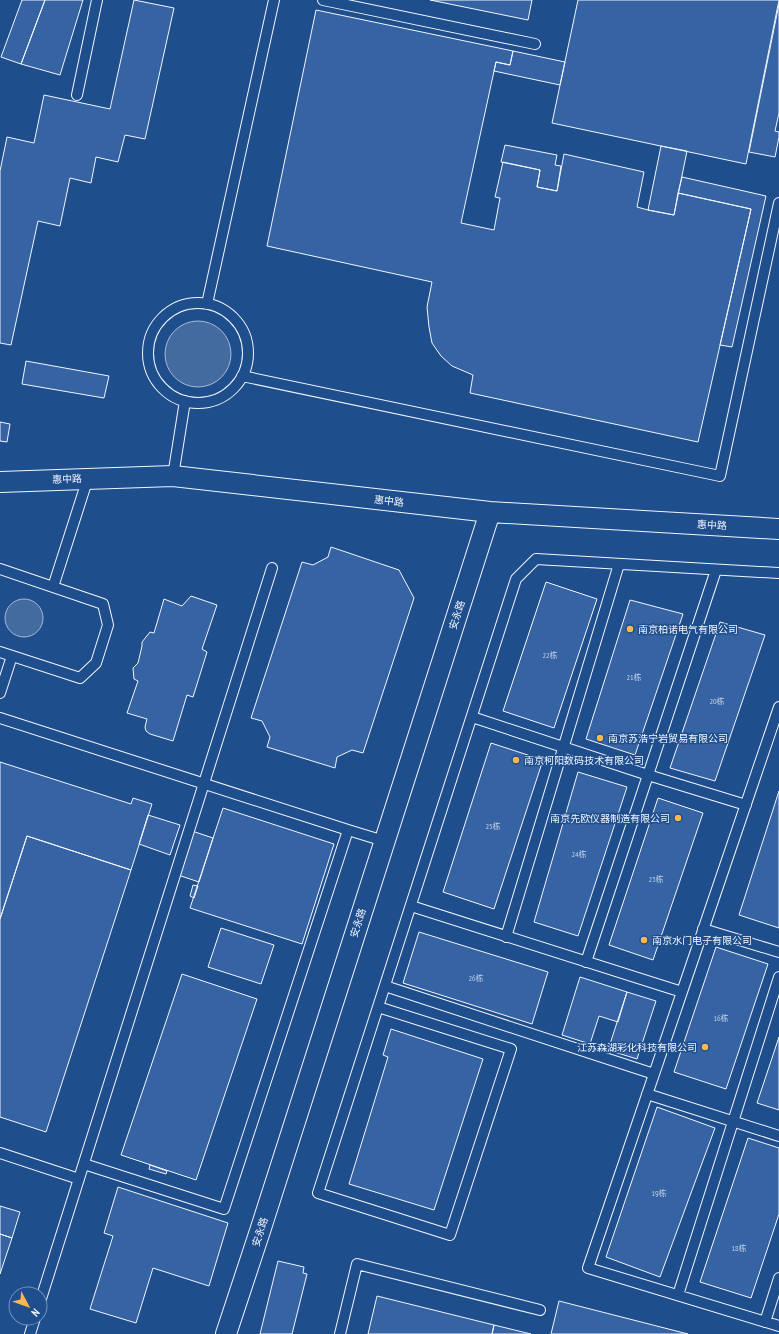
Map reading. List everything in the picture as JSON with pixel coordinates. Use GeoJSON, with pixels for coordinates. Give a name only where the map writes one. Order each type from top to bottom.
{"type":"FeatureCollection","features":[{"type":"Feature","properties":{"kind":"street","name":"惠中路"},"geometry":{"type":"LineString","coordinates":[[0,482],[173,476],[490,512],[779,529]]}},
{"type":"Feature","properties":{"kind":"street","name":"安永路"},"geometry":{"type":"LineString","coordinates":[[226,1334],[490,512]]}},
{"type":"Feature","properties":{"kind":"lane"},"geometry":{"type":"LineString","coordinates":[[76,95],[98,0]]}},
{"type":"Feature","properties":{"kind":"lane"},"geometry":{"type":"LineString","coordinates":[[207,304],[274,0]]}},
{"type":"Feature","properties":{"kind":"lane"},"geometry":{"type":"LineString","coordinates":[[323,0],[535,44]]}},
{"type":"Feature","properties":{"kind":"lane"},"geometry":{"type":"LineString","coordinates":[[242,376],[720,476],[779,203]]}},
{"type":"Feature","properties":{"kind":"lane"},"geometry":{"type":"LineString","coordinates":[[191,304],[207,304],[216,307],[227,313],[236,321],[243,332],[247,344],[247,357],[242,376],[229,392],[217,399],[204,402],[177,399],[165,391],[156,381],[150,369],[148,344],[152,332],[159,321],[168,313],[179,307],[191,304]]}},
{"type":"Feature","properties":{"kind":"lane"},"geometry":{"type":"LineString","coordinates":[[173,476],[186,401]]}},
{"type":"Feature","properties":{"kind":"lane"},"geometry":{"type":"LineString","coordinates":[[53,587],[88,478]]}},
{"type":"Feature","properties":{"kind":"lane"},"geometry":{"type":"LineString","coordinates":[[378,1007],[511,1049],[450,1235],[318,1193],[516,579],[536,559],[779,573]]}},
{"type":"Feature","properties":{"kind":"lane"},"geometry":{"type":"LineString","coordinates":[[506,937],[619,564]]}},
{"type":"Feature","properties":{"kind":"lane"},"geometry":{"type":"LineString","coordinates":[[45,1286],[272,568]]}},
{"type":"Feature","properties":{"kind":"lane"},"geometry":{"type":"LineString","coordinates":[[0,569],[103,604],[108,625],[96,663],[80,678],[0,652]]}},
{"type":"Feature","properties":{"kind":"lane"},"geometry":{"type":"LineString","coordinates":[[586,962],[716,570]]}},
{"type":"Feature","properties":{"kind":"lane"},"geometry":{"type":"LineString","coordinates":[[0,693],[12,656]]}},
{"type":"Feature","properties":{"kind":"lane"},"geometry":{"type":"LineString","coordinates":[[779,707],[588,1268],[779,1326]]}},
{"type":"Feature","properties":{"kind":"lane"},"geometry":{"type":"LineString","coordinates":[[472,717],[648,775],[746,804]]}},
{"type":"Feature","properties":{"kind":"lane"},"geometry":{"type":"LineString","coordinates":[[0,718],[384,842]]}},
{"type":"Feature","properties":{"kind":"lane"},"geometry":{"type":"LineString","coordinates":[[84,1164],[224,1209],[348,830]]}},
{"type":"Feature","properties":{"kind":"lane"},"geometry":{"type":"LineString","coordinates":[[411,906],[682,992]]}},
{"type":"Feature","properties":{"kind":"lane"},"geometry":{"type":"LineString","coordinates":[[703,929],[779,952]]}},
{"type":"Feature","properties":{"kind":"lane"},"geometry":{"type":"LineString","coordinates":[[678,1295],[779,977]]}},
{"type":"Feature","properties":{"kind":"lane"},"geometry":{"type":"LineString","coordinates":[[385,986],[654,1074]]}},
{"type":"Feature","properties":{"kind":"lane"},"geometry":{"type":"LineString","coordinates":[[647,1094],[779,1136]]}},
{"type":"Feature","properties":{"kind":"lane"},"geometry":{"type":"LineString","coordinates":[[0,1153],[79,1179]]}},
{"type":"Feature","properties":{"kind":"lane"},"geometry":{"type":"LineString","coordinates":[[340,1334],[357,1264],[540,1310]]}},
{"type":"Feature","properties":{"kind":"lane"},"geometry":{"type":"LineString","coordinates":[[765,1322],[779,1278]]}},
{"type":"Feature","properties":{"kind":"water"},"geometry":{"type":"Polygon","coordinates":[[[198,321],[211,324],[221,331],[228,341],[231,354],[228,367],[221,377],[211,384],[198,387],[185,384],[175,377],[168,367],[165,354],[168,341],[175,331],[185,324],[198,321]]]}},
{"type":"Feature","properties":{"kind":"water"},"geometry":{"type":"Polygon","coordinates":[[[20,599],[28,599],[35,602],[40,607],[43,618],[40,629],[35,634],[28,637],[20,637],[13,634],[8,629],[5,622],[5,614],[8,607],[13,602],[20,599]]]}},
{"type":"Feature","properties":{"kind":"building"},"geometry":{"type":"Polygon","coordinates":[[[22,0],[45,0],[21,64],[1,57],[22,0]]]}},
{"type":"Feature","properties":{"kind":"building"},"geometry":{"type":"Polygon","coordinates":[[[45,0],[83,0],[60,75],[21,64],[45,0]]]}},
{"type":"Feature","properties":{"kind":"building"},"geometry":{"type":"Polygon","coordinates":[[[134,0],[174,8],[145,139],[125,135],[118,162],[96,157],[91,183],[70,178],[60,226],[38,221],[11,345],[0,343],[0,171],[7,137],[34,143],[44,95],[110,109],[134,0]]]}},
{"type":"Feature","properties":{"kind":"building"},"geometry":{"type":"Polygon","coordinates":[[[430,0],[532,0],[528,20],[430,0]]]}},
{"type":"Feature","properties":{"kind":"building"},"geometry":{"type":"Polygon","coordinates":[[[578,0],[779,0],[746,164],[552,123],[578,0]]]}},
{"type":"Feature","properties":{"kind":"building"},"geometry":{"type":"Polygon","coordinates":[[[779,4],[779,113],[775,131],[779,132],[779,137],[775,157],[749,152],[779,4]]]}},
{"type":"Feature","properties":{"kind":"building"},"geometry":{"type":"Polygon","coordinates":[[[316,10],[513,51],[510,65],[496,62],[461,223],[494,230],[500,198],[495,197],[503,162],[540,170],[537,187],[557,191],[564,154],[644,172],[637,207],[674,215],[678,193],[751,209],[698,442],[470,393],[473,375],[452,366],[441,356],[432,343],[427,307],[432,282],[267,246],[316,10]]]}},
{"type":"Feature","properties":{"kind":"building"},"geometry":{"type":"Polygon","coordinates":[[[513,51],[565,62],[560,85],[494,71],[496,62],[510,65],[513,51]]]}},
{"type":"Feature","properties":{"kind":"building"},"geometry":{"type":"Polygon","coordinates":[[[505,145],[557,155],[555,165],[561,166],[557,191],[537,187],[540,170],[501,162],[505,145]]]}},
{"type":"Feature","properties":{"kind":"building"},"geometry":{"type":"Polygon","coordinates":[[[661,146],[687,151],[674,215],[648,210],[661,146]]]}},
{"type":"Feature","properties":{"kind":"building"},"geometry":{"type":"Polygon","coordinates":[[[682,177],[766,196],[732,347],[720,345],[751,209],[678,193],[682,177]]]}},
{"type":"Feature","properties":{"kind":"building"},"geometry":{"type":"Polygon","coordinates":[[[26,361],[109,376],[104,398],[22,384],[26,361]]]}},
{"type":"Feature","properties":{"kind":"building"},"geometry":{"type":"Polygon","coordinates":[[[0,422],[10,424],[7,442],[0,441],[0,422]]]}},
{"type":"Feature","properties":{"kind":"building"},"geometry":{"type":"Polygon","coordinates":[[[331,547],[399,570],[414,598],[363,753],[352,750],[337,757],[335,768],[267,747],[270,737],[262,721],[251,718],[302,562],[313,565],[328,557],[331,547]]]}},
{"type":"Feature","properties":{"kind":"building"},"geometry":{"type":"Polygon","coordinates":[[[546,582],[597,599],[554,728],[503,711],[546,582]]]}},
{"type":"Feature","properties":{"kind":"building"},"geometry":{"type":"Polygon","coordinates":[[[191,596],[217,605],[202,649],[207,652],[193,697],[187,695],[173,741],[150,734],[146,731],[145,727],[147,719],[127,713],[138,681],[134,679],[133,668],[138,663],[142,642],[150,632],[154,633],[164,599],[182,606],[191,596]]]}},
{"type":"Feature","properties":{"kind":"building"},"geometry":{"type":"Polygon","coordinates":[[[630,600],[683,614],[635,755],[586,739],[630,600]]]}},
{"type":"Feature","properties":{"kind":"building"},"geometry":{"type":"Polygon","coordinates":[[[720,622],[765,635],[715,781],[670,768],[720,622]]]}},
{"type":"Feature","properties":{"kind":"building"},"geometry":{"type":"Polygon","coordinates":[[[491,743],[543,760],[494,909],[443,892],[491,743]]]}},
{"type":"Feature","properties":{"kind":"building"},"geometry":{"type":"Polygon","coordinates":[[[0,762],[131,804],[133,798],[152,804],[131,870],[27,836],[0,919],[0,762]]]}},
{"type":"Feature","properties":{"kind":"building"},"geometry":{"type":"Polygon","coordinates":[[[578,772],[627,787],[578,936],[534,922],[578,772]]]}},
{"type":"Feature","properties":{"kind":"building"},"geometry":{"type":"Polygon","coordinates":[[[779,791],[779,928],[739,915],[779,791]]]}},
{"type":"Feature","properties":{"kind":"building"},"geometry":{"type":"Polygon","coordinates":[[[658,798],[703,813],[653,960],[609,945],[658,798]]]}},
{"type":"Feature","properties":{"kind":"building"},"geometry":{"type":"Polygon","coordinates":[[[223,808],[334,844],[302,944],[190,908],[223,808]]]}},
{"type":"Feature","properties":{"kind":"building"},"geometry":{"type":"Polygon","coordinates":[[[148,815],[180,825],[170,855],[139,844],[148,815]]]}},
{"type":"Feature","properties":{"kind":"building"},"geometry":{"type":"Polygon","coordinates":[[[192,831],[213,838],[199,882],[178,875],[192,831]]]}},
{"type":"Feature","properties":{"kind":"building"},"geometry":{"type":"Polygon","coordinates":[[[27,836],[131,870],[46,1132],[0,1117],[0,919],[27,836]]]}},
{"type":"Feature","properties":{"kind":"building"},"geometry":{"type":"Polygon","coordinates":[[[193,885],[198,886],[194,898],[190,896],[193,885]]]}},
{"type":"Feature","properties":{"kind":"building"},"geometry":{"type":"Polygon","coordinates":[[[221,928],[274,945],[261,984],[208,967],[221,928]]]}},
{"type":"Feature","properties":{"kind":"building"},"geometry":{"type":"Polygon","coordinates":[[[419,932],[548,972],[532,1024],[403,983],[419,932]]]}},
{"type":"Feature","properties":{"kind":"building"},"geometry":{"type":"Polygon","coordinates":[[[716,947],[768,964],[726,1089],[674,1072],[716,947]]]}},
{"type":"Feature","properties":{"kind":"building"},"geometry":{"type":"Polygon","coordinates":[[[182,974],[257,999],[196,1180],[121,1155],[182,974]]]}},
{"type":"Feature","properties":{"kind":"building"},"geometry":{"type":"Polygon","coordinates":[[[580,977],[627,992],[618,1022],[599,1016],[590,1044],[562,1035],[580,977]]]}},
{"type":"Feature","properties":{"kind":"building"},"geometry":{"type":"Polygon","coordinates":[[[627,992],[656,1001],[637,1059],[608,1050],[627,992]]]}},
{"type":"Feature","properties":{"kind":"building"},"geometry":{"type":"Polygon","coordinates":[[[391,1029],[483,1059],[434,1210],[349,1184],[388,1057],[383,1055],[391,1029]]]}},
{"type":"Feature","properties":{"kind":"building"},"geometry":{"type":"Polygon","coordinates":[[[779,1037],[779,1110],[757,1103],[779,1037]]]}},
{"type":"Feature","properties":{"kind":"building"},"geometry":{"type":"Polygon","coordinates":[[[657,1107],[715,1128],[660,1277],[606,1257],[657,1107]]]}},
{"type":"Feature","properties":{"kind":"building"},"geometry":{"type":"Polygon","coordinates":[[[748,1138],[779,1148],[779,1214],[751,1298],[700,1282],[748,1138]]]}},
{"type":"Feature","properties":{"kind":"building"},"geometry":{"type":"Polygon","coordinates":[[[150,1165],[167,1171],[166,1174],[149,1169],[150,1165]]]}},
{"type":"Feature","properties":{"kind":"building"},"geometry":{"type":"Polygon","coordinates":[[[118,1187],[228,1223],[209,1286],[153,1268],[136,1323],[90,1309],[113,1236],[104,1233],[118,1187]]]}},
{"type":"Feature","properties":{"kind":"building"},"geometry":{"type":"Polygon","coordinates":[[[0,1206],[20,1212],[12,1238],[0,1234],[0,1206]]]}},
{"type":"Feature","properties":{"kind":"building"},"geometry":{"type":"Polygon","coordinates":[[[0,1234],[12,1238],[0,1274],[0,1234]]]}},
{"type":"Feature","properties":{"kind":"building"},"geometry":{"type":"Polygon","coordinates":[[[278,1261],[304,1267],[303,1273],[307,1274],[292,1334],[260,1334],[278,1261]]]}},
{"type":"Feature","properties":{"kind":"building"},"geometry":{"type":"Polygon","coordinates":[[[377,1296],[494,1325],[492,1334],[368,1334],[377,1296]]]}},
{"type":"Feature","properties":{"kind":"building"},"geometry":{"type":"Polygon","coordinates":[[[559,1301],[688,1334],[551,1334],[559,1301]]]}},
{"type":"Feature","properties":{"kind":"building"},"geometry":{"type":"Polygon","coordinates":[[[494,1325],[531,1334],[492,1334],[494,1325]]]}},
{"type":"Feature","properties":{"kind":"place","name":"南京柏诺电气有限公司"},"geometry":{"type":"Point","coordinates":[630,629]}},
{"type":"Feature","properties":{"kind":"place","name":"南京苏浩宁岩贸易有限公司"},"geometry":{"type":"Point","coordinates":[600,738]}},
{"type":"Feature","properties":{"kind":"place","name":"南京柯阳数码技术有限公司"},"geometry":{"type":"Point","coordinates":[516,760]}},
{"type":"Feature","properties":{"kind":"place","name":"南京先欧仪器制造有限公司"},"geometry":{"type":"Point","coordinates":[678,818]}},
{"type":"Feature","properties":{"kind":"place","name":"南京水门电子有限公司"},"geometry":{"type":"Point","coordinates":[644,940]}},
{"type":"Feature","properties":{"kind":"place","name":"江苏森湖彩化科技有限公司"},"geometry":{"type":"Point","coordinates":[705,1047]}}]}
